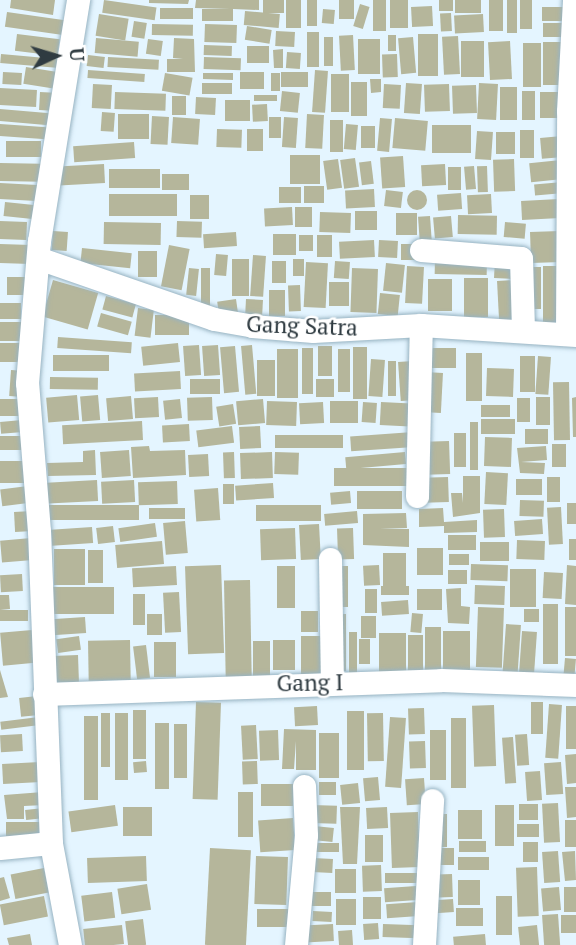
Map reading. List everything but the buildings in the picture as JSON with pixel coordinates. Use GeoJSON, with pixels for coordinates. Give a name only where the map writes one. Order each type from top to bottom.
{"type":"FeatureCollection","features":[{"type":"Feature","properties":{"kind":"street"},"geometry":{"type":"LineString","coordinates":[[70,945],[51,843],[39,531],[27,383],[38,258],[78,0]]}},
{"type":"Feature","properties":{"kind":"street"},"geometry":{"type":"LineString","coordinates":[[572,335],[568,111],[574,0]]}},
{"type":"Feature","properties":{"kind":"street"},"geometry":{"type":"LineString","coordinates":[[421,250],[521,258],[523,330]]}},
{"type":"Feature","properties":{"kind":"street","name":"Gang Satra"},"geometry":{"type":"LineString","coordinates":[[38,258],[214,319],[313,331],[421,325],[572,335]]}},
{"type":"Feature","properties":{"kind":"street"},"geometry":{"type":"LineString","coordinates":[[417,496],[421,325]]}},
{"type":"Feature","properties":{"kind":"street"},"geometry":{"type":"LineString","coordinates":[[330,559],[332,682]]}},
{"type":"Feature","properties":{"kind":"street","name":"Gang I"},"geometry":{"type":"LineString","coordinates":[[44,694],[441,680],[576,685]]}},
{"type":"Feature","properties":{"kind":"street"},"geometry":{"type":"LineString","coordinates":[[296,945],[306,835],[304,786]]}},
{"type":"Feature","properties":{"kind":"street"},"geometry":{"type":"LineString","coordinates":[[424,945],[432,800]]}},
{"type":"Feature","properties":{"kind":"street"},"geometry":{"type":"LineString","coordinates":[[0,848],[51,843]]}}]}
